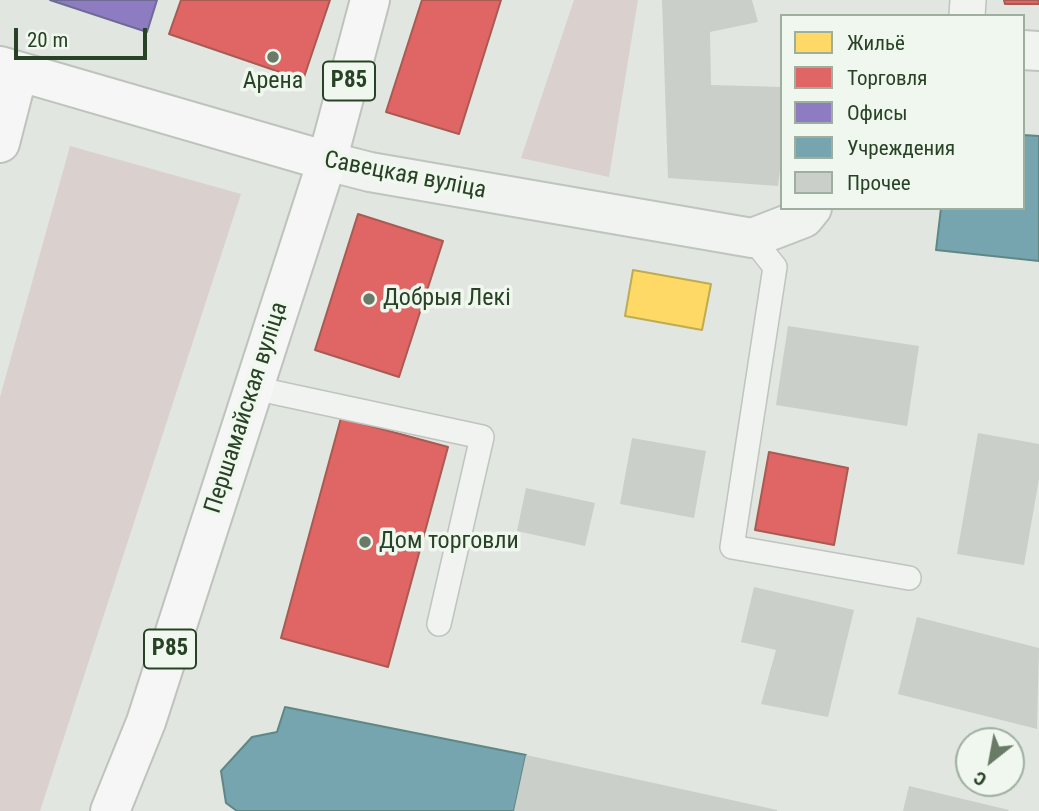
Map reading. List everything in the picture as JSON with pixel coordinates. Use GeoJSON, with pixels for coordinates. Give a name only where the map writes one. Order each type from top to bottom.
{"type":"FeatureCollection","features":[{"type":"Feature","properties":{"kind":"main road","name":"Першамайская вуліца"},"geometry":{"type":"LineString","coordinates":[[110,811],[146,722],[327,161],[370,0]]}},
{"type":"Feature","properties":{"kind":"main road","name":"Савецкая вуліца"},"geometry":{"type":"LineString","coordinates":[[9,69],[327,161]]}},
{"type":"Feature","properties":{"kind":"main road"},"geometry":{"type":"LineString","coordinates":[[0,143],[9,69]]}},
{"type":"Feature","properties":{"kind":"street","name":"Савецкая вуліца"},"geometry":{"type":"LineString","coordinates":[[327,161],[370,172],[752,239]]}},
{"type":"Feature","properties":{"kind":"street"},"geometry":{"type":"LineString","coordinates":[[752,239],[804,218],[810,210]]}},
{"type":"Feature","properties":{"kind":"lane"},"geometry":{"type":"LineString","coordinates":[[752,239],[775,267],[732,547],[909,578]]}},
{"type":"Feature","properties":{"kind":"lane"},"geometry":{"type":"LineString","coordinates":[[254,388],[482,438],[439,624]]}},
{"type":"Feature","properties":{"kind":"shaded area"},"geometry":{"type":"Polygon","coordinates":[[[574,0],[638,0],[609,177],[521,158],[574,0]]]}},
{"type":"Feature","properties":{"kind":"shaded area"},"geometry":{"type":"Polygon","coordinates":[[[70,146],[241,194],[40,811],[0,811],[0,397],[70,146]]]}},
{"type":"Feature","properties":{"kind":"building: Жильё"},"geometry":{"type":"Polygon","coordinates":[[[633,270],[711,284],[702,330],[625,316],[633,270]]]}},
{"type":"Feature","properties":{"kind":"building: Торговля","name":"Арена"},"geometry":{"type":"Polygon","coordinates":[[[181,0],[330,0],[303,80],[169,34],[181,0]]]}},
{"type":"Feature","properties":{"kind":"building: Торговля"},"geometry":{"type":"Polygon","coordinates":[[[422,0],[501,0],[459,134],[386,112],[422,0]]]}},
{"type":"Feature","properties":{"kind":"building: Торговля"},"geometry":{"type":"Polygon","coordinates":[[[1004,0],[1039,0],[1039,4],[1005,4],[1004,0]]]}},
{"type":"Feature","properties":{"kind":"building: Торговля"},"geometry":{"type":"Polygon","coordinates":[[[358,214],[443,241],[399,377],[315,350],[358,214]]]}},
{"type":"Feature","properties":{"kind":"building: Торговля","name":"Дом торговли"},"geometry":{"type":"Polygon","coordinates":[[[341,418],[448,447],[388,667],[281,638],[341,418]]]}},
{"type":"Feature","properties":{"kind":"building: Торговля"},"geometry":{"type":"Polygon","coordinates":[[[769,452],[848,468],[834,545],[755,530],[769,452]]]}},
{"type":"Feature","properties":{"kind":"building: Офисы"},"geometry":{"type":"Polygon","coordinates":[[[50,0],[157,0],[147,32],[50,0]]]}},
{"type":"Feature","properties":{"kind":"building: Учреждения"},"geometry":{"type":"Polygon","coordinates":[[[1025,135],[1039,136],[1039,261],[936,250],[941,210],[1025,210],[1025,135]]]}},
{"type":"Feature","properties":{"kind":"building: Учреждения"},"geometry":{"type":"Polygon","coordinates":[[[285,707],[526,755],[514,811],[237,811],[226,803],[221,771],[252,737],[277,732],[285,707]]]}},
{"type":"Feature","properties":{"kind":"building: Прочее"},"geometry":{"type":"Polygon","coordinates":[[[662,0],[752,0],[758,22],[710,32],[711,85],[780,87],[778,186],[668,178],[662,0]]]}},
{"type":"Feature","properties":{"kind":"building: Прочее"},"geometry":{"type":"Polygon","coordinates":[[[788,326],[919,346],[907,426],[776,405],[788,326]]]}},
{"type":"Feature","properties":{"kind":"building: Прочее"},"geometry":{"type":"Polygon","coordinates":[[[978,433],[1039,444],[1039,479],[1024,565],[957,554],[978,433]]]}},
{"type":"Feature","properties":{"kind":"building: Прочее"},"geometry":{"type":"Polygon","coordinates":[[[632,438],[706,451],[694,518],[620,504],[632,438]]]}},
{"type":"Feature","properties":{"kind":"building: Прочее"},"geometry":{"type":"Polygon","coordinates":[[[526,488],[595,503],[585,546],[517,531],[526,488]]]}},
{"type":"Feature","properties":{"kind":"building: Прочее"},"geometry":{"type":"Polygon","coordinates":[[[754,587],[854,610],[828,717],[761,704],[776,650],[741,642],[754,587]]]}},
{"type":"Feature","properties":{"kind":"building: Прочее"},"geometry":{"type":"Polygon","coordinates":[[[917,617],[1039,648],[1037,729],[898,694],[917,617]]]}},
{"type":"Feature","properties":{"kind":"building: Прочее"},"geometry":{"type":"Polygon","coordinates":[[[526,755],[777,810],[777,811],[514,811],[526,755]]]}},
{"type":"Feature","properties":{"kind":"building: Прочее"},"geometry":{"type":"Polygon","coordinates":[[[909,786],[1009,810],[903,811],[909,786]]]}},
{"type":"Feature","properties":{"kind":"place","name":"Арена"},"geometry":{"type":"Point","coordinates":[273,57]}},
{"type":"Feature","properties":{"kind":"place","name":"Добрыя Лекі"},"geometry":{"type":"Point","coordinates":[369,299]}},
{"type":"Feature","properties":{"kind":"place","name":"Дом торговли"},"geometry":{"type":"Point","coordinates":[365,542]}}]}
